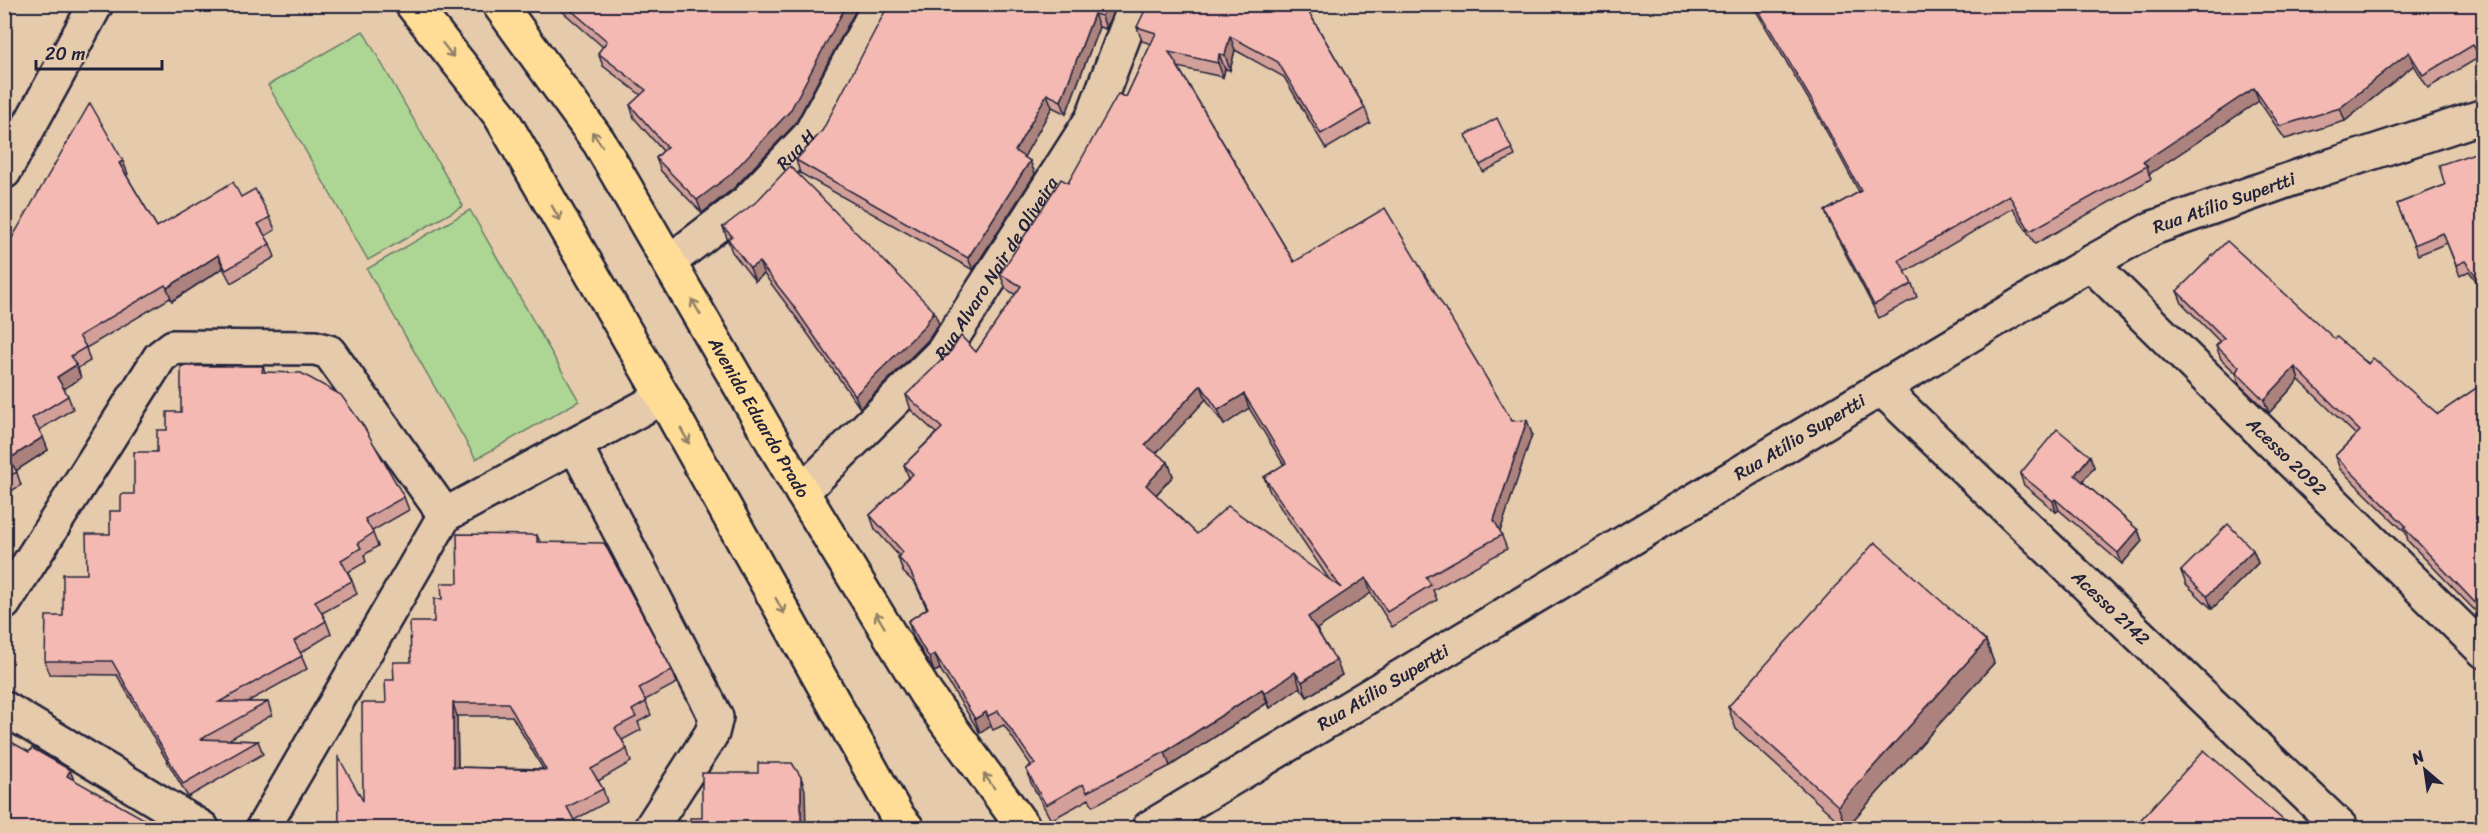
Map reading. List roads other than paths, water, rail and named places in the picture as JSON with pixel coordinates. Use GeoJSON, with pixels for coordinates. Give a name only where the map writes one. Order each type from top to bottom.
{"type":"FeatureCollection","features":[{"type":"Feature","properties":{"kind":"main road"},"geometry":{"type":"LineString","coordinates":[[412,4],[500,115],[663,397],[898,824]]}},
{"type":"Feature","properties":{"kind":"main road","name":"Avenida Eduardo Prado"},"geometry":{"type":"LineString","coordinates":[[499,4],[599,142],[802,492],[926,694],[1024,828]]}},
{"type":"Feature","properties":{"kind":"street"},"geometry":{"type":"LineString","coordinates":[[4,172],[96,4]]}},
{"type":"Feature","properties":{"kind":"street","name":"Rua H"},"geometry":{"type":"LineString","coordinates":[[669,262],[747,202],[810,135],[880,4]]}},
{"type":"Feature","properties":{"kind":"street","name":"Rua Alvaro Nair de Oliveira"},"geometry":{"type":"LineString","coordinates":[[802,492],[943,352],[1092,119],[1136,4]]}},
{"type":"Feature","properties":{"kind":"street","name":"Rua Atílio Supertti"},"geometry":{"type":"LineString","coordinates":[[1149,828],[2090,263],[2153,228],[2302,175],[2484,117]]}},
{"type":"Feature","properties":{"kind":"street","name":"Acesso 2092"},"geometry":{"type":"LineString","coordinates":[[2090,263],[2484,651]]}},
{"type":"Feature","properties":{"kind":"street"},"geometry":{"type":"LineString","coordinates":[[4,603],[160,357],[172,347],[315,348],[329,352],[445,515]]}},
{"type":"Feature","properties":{"kind":"street","name":"Acesso 2142"},"geometry":{"type":"LineString","coordinates":[[1881,388],[2341,828]]}},
{"type":"Feature","properties":{"kind":"street"},"geometry":{"type":"LineString","coordinates":[[263,828],[445,515],[663,397]]}},
{"type":"Feature","properties":{"kind":"street"},"geometry":{"type":"LineString","coordinates":[[586,439],[716,717],[712,733],[651,828]]}},
{"type":"Feature","properties":{"kind":"street"},"geometry":{"type":"LineString","coordinates":[[4,708],[202,828]]}}]}
